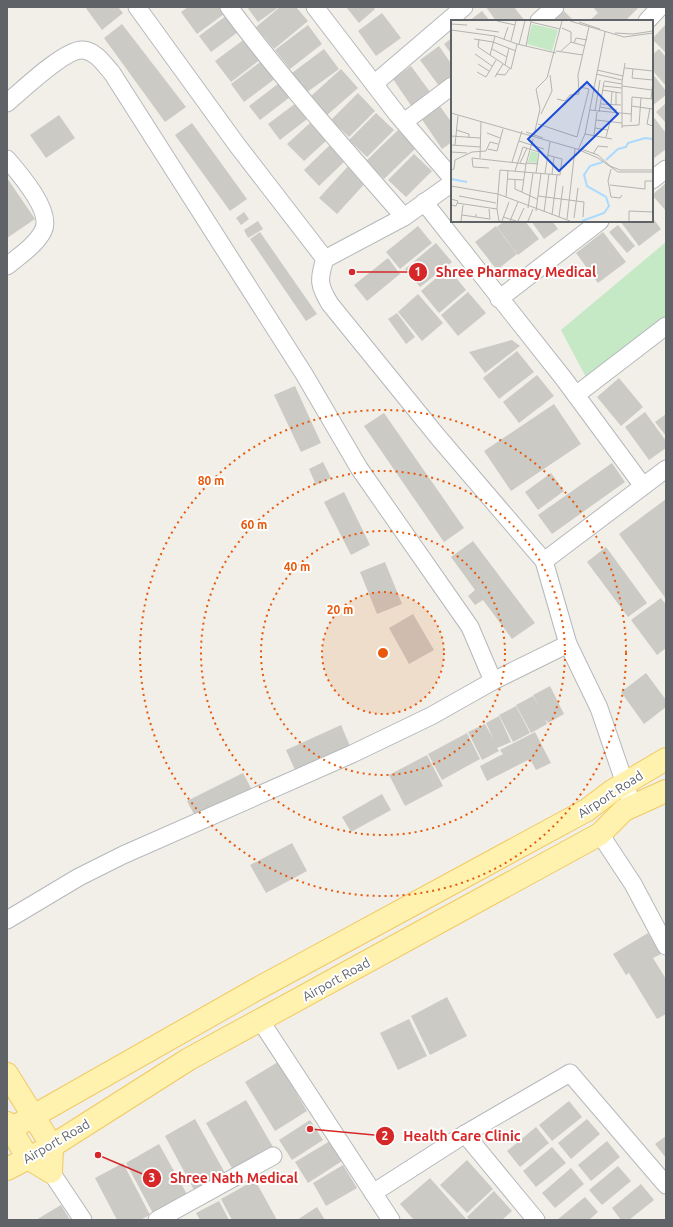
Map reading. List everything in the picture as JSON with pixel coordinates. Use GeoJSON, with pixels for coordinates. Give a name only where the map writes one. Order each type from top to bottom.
{"type":"FeatureCollection","features":[{"type":"Feature","properties":{"kind":"main road","name":"Airport Road"},"geometry":{"type":"LineString","coordinates":[[8,1127],[33,1116],[257,989],[587,810],[612,791],[666,759]]}},
{"type":"Feature","properties":{"kind":"main road","name":"Airport Road"},"geometry":{"type":"LineString","coordinates":[[7,1169],[52,1146],[189,1059],[600,834],[624,810],[666,791]]}},
{"type":"Feature","properties":{"kind":"main road"},"geometry":{"type":"LineString","coordinates":[[7,1074],[52,1146],[51,1172],[28,1158],[8,1127]]}},
{"type":"Feature","properties":{"kind":"street"},"geometry":{"type":"LineString","coordinates":[[137,7],[237,145],[325,259]]}},
{"type":"Feature","properties":{"kind":"street"},"geometry":{"type":"LineString","coordinates":[[229,7],[253,40],[318,118],[404,217]]}},
{"type":"Feature","properties":{"kind":"street"},"geometry":{"type":"LineString","coordinates":[[315,7],[404,122],[451,177]]}},
{"type":"Feature","properties":{"kind":"street"},"geometry":{"type":"LineString","coordinates":[[374,84],[464,7]]}},
{"type":"Feature","properties":{"kind":"street"},"geometry":{"type":"LineString","coordinates":[[540,20],[555,7]]}},
{"type":"Feature","properties":{"kind":"street"},"geometry":{"type":"LineString","coordinates":[[648,20],[660,7]]}},
{"type":"Feature","properties":{"kind":"street"},"geometry":{"type":"LineString","coordinates":[[7,103],[57,61],[71,53],[83,50],[99,57],[112,73],[304,374],[359,468],[470,627],[492,681]]}},
{"type":"Feature","properties":{"kind":"street"},"geometry":{"type":"LineString","coordinates":[[404,122],[451,87]]}},
{"type":"Feature","properties":{"kind":"street"},"geometry":{"type":"LineString","coordinates":[[7,159],[39,202],[45,217],[43,230],[34,243],[7,266]]}},
{"type":"Feature","properties":{"kind":"street"},"geometry":{"type":"LineString","coordinates":[[451,184],[404,217],[325,259],[320,274],[320,289],[330,304],[438,437],[544,561],[568,644],[599,708],[633,807]]}},
{"type":"Feature","properties":{"kind":"street"},"geometry":{"type":"LineString","coordinates":[[424,202],[576,395],[643,486]]}},
{"type":"Feature","properties":{"kind":"street"},"geometry":{"type":"LineString","coordinates":[[500,299],[599,222]]}},
{"type":"Feature","properties":{"kind":"street"},"geometry":{"type":"LineString","coordinates":[[576,395],[666,326]]}},
{"type":"Feature","properties":{"kind":"street"},"geometry":{"type":"LineString","coordinates":[[544,561],[666,469]]}},
{"type":"Feature","properties":{"kind":"street"},"geometry":{"type":"LineString","coordinates":[[7,920],[78,877],[123,855],[352,754],[431,716],[492,681],[568,644]]}},
{"type":"Feature","properties":{"kind":"street"},"geometry":{"type":"LineString","coordinates":[[600,834],[633,884],[666,946]]}},
{"type":"Feature","properties":{"kind":"street"},"geometry":{"type":"LineString","coordinates":[[260,1020],[391,1220]]}},
{"type":"Feature","properties":{"kind":"street"},"geometry":{"type":"LineString","coordinates":[[373,1193],[465,1134],[570,1073],[666,1185]]}},
{"type":"Feature","properties":{"kind":"street"},"geometry":{"type":"LineString","coordinates":[[465,1134],[536,1220]]}},
{"type":"Feature","properties":{"kind":"street"},"geometry":{"type":"LineString","coordinates":[[157,1220],[274,1156]]}},
{"type":"Feature","properties":{"kind":"street"},"geometry":{"type":"LineString","coordinates":[[51,1172],[83,1220]]}},
{"type":"Feature","properties":{"kind":"green space"},"geometry":{"type":"Polygon","coordinates":[[[666,242],[666,317],[588,381],[561,330],[666,242]]]}},
{"type":"Feature","properties":{"kind":"building"},"geometry":{"type":"Polygon","coordinates":[[[85,7],[118,7],[123,13],[102,30],[85,7]]]}},
{"type":"Feature","properties":{"kind":"building"},"geometry":{"type":"Polygon","coordinates":[[[188,7],[225,7],[228,11],[197,34],[181,12],[188,7]]]}},
{"type":"Feature","properties":{"kind":"building"},"geometry":{"type":"Polygon","coordinates":[[[247,7],[279,7],[258,22],[247,7]]]}},
{"type":"Feature","properties":{"kind":"building"},"geometry":{"type":"Polygon","coordinates":[[[280,7],[296,7],[308,21],[274,49],[256,27],[280,7]]]}},
{"type":"Feature","properties":{"kind":"building"},"geometry":{"type":"Polygon","coordinates":[[[346,7],[373,7],[375,9],[359,23],[346,7]]]}},
{"type":"Feature","properties":{"kind":"building"},"geometry":{"type":"Polygon","coordinates":[[[486,7],[514,7],[524,20],[495,20],[486,7]]]}},
{"type":"Feature","properties":{"kind":"building"},"geometry":{"type":"Polygon","coordinates":[[[593,7],[639,7],[626,20],[590,20],[598,13],[593,7]]]}},
{"type":"Feature","properties":{"kind":"building"},"geometry":{"type":"Polygon","coordinates":[[[482,11],[489,20],[470,20],[482,11]]]}},
{"type":"Feature","properties":{"kind":"building"},"geometry":{"type":"Polygon","coordinates":[[[564,11],[573,20],[554,20],[564,11]]]}},
{"type":"Feature","properties":{"kind":"building"},"geometry":{"type":"Polygon","coordinates":[[[230,13],[242,29],[211,52],[199,36],[230,13]]]}},
{"type":"Feature","properties":{"kind":"building"},"geometry":{"type":"Polygon","coordinates":[[[382,13],[401,38],[376,56],[358,31],[382,13]]]}},
{"type":"Feature","properties":{"kind":"building"},"geometry":{"type":"Polygon","coordinates":[[[122,24],[186,107],[165,122],[104,38],[122,24]]]}},
{"type":"Feature","properties":{"kind":"building"},"geometry":{"type":"Polygon","coordinates":[[[666,24],[666,53],[653,40],[653,38],[666,24]]]}},
{"type":"Feature","properties":{"kind":"building"},"geometry":{"type":"Polygon","coordinates":[[[308,25],[322,44],[290,69],[275,50],[308,25]]]}},
{"type":"Feature","properties":{"kind":"building"},"geometry":{"type":"Polygon","coordinates":[[[246,38],[261,59],[231,82],[215,61],[246,38]]]}},
{"type":"Feature","properties":{"kind":"building"},"geometry":{"type":"Polygon","coordinates":[[[451,39],[451,54],[444,44],[451,39]]]}},
{"type":"Feature","properties":{"kind":"building"},"geometry":{"type":"Polygon","coordinates":[[[439,46],[451,64],[451,84],[442,90],[420,60],[439,46]]]}},
{"type":"Feature","properties":{"kind":"building"},"geometry":{"type":"Polygon","coordinates":[[[324,49],[339,69],[306,93],[292,73],[324,49]]]}},
{"type":"Feature","properties":{"kind":"building"},"geometry":{"type":"Polygon","coordinates":[[[659,49],[666,57],[666,86],[653,71],[653,54],[659,49]]]}},
{"type":"Feature","properties":{"kind":"building"},"geometry":{"type":"Polygon","coordinates":[[[263,60],[276,78],[244,102],[231,84],[263,60]]]}},
{"type":"Feature","properties":{"kind":"building"},"geometry":{"type":"Polygon","coordinates":[[[411,66],[433,96],[414,110],[393,79],[411,66]]]}},
{"type":"Feature","properties":{"kind":"building"},"geometry":{"type":"Polygon","coordinates":[[[341,69],[358,88],[326,116],[310,97],[341,69]]]}},
{"type":"Feature","properties":{"kind":"building"},"geometry":{"type":"Polygon","coordinates":[[[653,74],[666,91],[666,95],[653,105],[653,74]]]}},
{"type":"Feature","properties":{"kind":"building"},"geometry":{"type":"Polygon","coordinates":[[[283,80],[294,94],[260,120],[249,106],[283,80]]]}},
{"type":"Feature","properties":{"kind":"building"},"geometry":{"type":"Polygon","coordinates":[[[358,93],[375,111],[349,137],[331,120],[358,93]]]}},
{"type":"Feature","properties":{"kind":"building"},"geometry":{"type":"Polygon","coordinates":[[[300,100],[311,116],[280,140],[268,124],[300,100]]]}},
{"type":"Feature","properties":{"kind":"building"},"geometry":{"type":"Polygon","coordinates":[[[666,103],[666,123],[656,112],[666,103]]]}},
{"type":"Feature","properties":{"kind":"building"},"geometry":{"type":"Polygon","coordinates":[[[439,105],[451,122],[451,143],[442,149],[421,118],[439,105]]]}},
{"type":"Feature","properties":{"kind":"building"},"geometry":{"type":"Polygon","coordinates":[[[376,113],[394,130],[367,157],[349,140],[376,113]]]}},
{"type":"Feature","properties":{"kind":"building"},"geometry":{"type":"Polygon","coordinates":[[[59,115],[75,138],[46,158],[30,135],[59,115]]]}},
{"type":"Feature","properties":{"kind":"building"},"geometry":{"type":"Polygon","coordinates":[[[653,116],[666,133],[666,149],[653,159],[653,116]]]}},
{"type":"Feature","properties":{"kind":"building"},"geometry":{"type":"Polygon","coordinates":[[[192,123],[247,199],[230,211],[175,135],[192,123]]]}},
{"type":"Feature","properties":{"kind":"building"},"geometry":{"type":"Polygon","coordinates":[[[310,123],[327,140],[304,161],[287,144],[310,123]]]}},
{"type":"Feature","properties":{"kind":"building"},"geometry":{"type":"Polygon","coordinates":[[[398,130],[416,148],[384,179],[366,161],[398,130]]]}},
{"type":"Feature","properties":{"kind":"building"},"geometry":{"type":"Polygon","coordinates":[[[330,145],[345,161],[319,186],[304,170],[330,145]]]}},
{"type":"Feature","properties":{"kind":"building"},"geometry":{"type":"Polygon","coordinates":[[[414,154],[432,171],[406,197],[388,180],[414,154]]]}},
{"type":"Feature","properties":{"kind":"building"},"geometry":{"type":"Polygon","coordinates":[[[351,163],[368,180],[337,214],[319,198],[351,163]]]}},
{"type":"Feature","properties":{"kind":"building"},"geometry":{"type":"Polygon","coordinates":[[[7,178],[35,219],[7,238],[7,178]]]}},
{"type":"Feature","properties":{"kind":"building"},"geometry":{"type":"Polygon","coordinates":[[[666,183],[666,211],[653,196],[653,194],[666,183]]]}},
{"type":"Feature","properties":{"kind":"building"},"geometry":{"type":"Polygon","coordinates":[[[244,212],[249,219],[241,225],[236,218],[244,212]]]}},
{"type":"Feature","properties":{"kind":"building"},"geometry":{"type":"Polygon","coordinates":[[[653,218],[661,229],[639,246],[621,222],[653,222],[653,218]]]}},
{"type":"Feature","properties":{"kind":"building"},"geometry":{"type":"Polygon","coordinates":[[[258,221],[263,229],[248,238],[244,230],[258,221]]]}},
{"type":"Feature","properties":{"kind":"building"},"geometry":{"type":"Polygon","coordinates":[[[503,222],[526,222],[539,239],[518,255],[497,227],[503,222]]]}},
{"type":"Feature","properties":{"kind":"building"},"geometry":{"type":"Polygon","coordinates":[[[532,222],[553,222],[558,229],[544,239],[532,222]]]}},
{"type":"Feature","properties":{"kind":"building"},"geometry":{"type":"Polygon","coordinates":[[[618,225],[635,246],[627,253],[609,232],[618,225]]]}},
{"type":"Feature","properties":{"kind":"building"},"geometry":{"type":"Polygon","coordinates":[[[418,226],[432,243],[400,269],[386,252],[418,226]]]}},
{"type":"Feature","properties":{"kind":"building"},"geometry":{"type":"Polygon","coordinates":[[[496,226],[517,254],[497,270],[475,242],[496,226]]]}},
{"type":"Feature","properties":{"kind":"building"},"geometry":{"type":"Polygon","coordinates":[[[260,232],[317,314],[306,321],[250,239],[260,232]]]}},
{"type":"Feature","properties":{"kind":"building"},"geometry":{"type":"Polygon","coordinates":[[[603,232],[626,262],[598,283],[576,253],[603,232]]]}},
{"type":"Feature","properties":{"kind":"building"},"geometry":{"type":"Polygon","coordinates":[[[436,243],[452,262],[420,287],[405,269],[436,243]]]}},
{"type":"Feature","properties":{"kind":"building"},"geometry":{"type":"Polygon","coordinates":[[[388,258],[400,274],[367,301],[354,285],[388,258]]]}},
{"type":"Feature","properties":{"kind":"building"},"geometry":{"type":"Polygon","coordinates":[[[448,268],[466,290],[439,313],[421,291],[448,268]]]}},
{"type":"Feature","properties":{"kind":"building"},"geometry":{"type":"Polygon","coordinates":[[[468,292],[486,313],[458,336],[441,315],[468,292]]]}},
{"type":"Feature","properties":{"kind":"building"},"geometry":{"type":"Polygon","coordinates":[[[418,294],[443,323],[422,341],[398,312],[418,294]]]}},
{"type":"Feature","properties":{"kind":"building"},"geometry":{"type":"Polygon","coordinates":[[[397,313],[415,337],[406,344],[388,319],[397,313]]]}},
{"type":"Feature","properties":{"kind":"building"},"geometry":{"type":"Polygon","coordinates":[[[512,340],[520,346],[485,373],[469,352],[512,340]]]}},
{"type":"Feature","properties":{"kind":"building"},"geometry":{"type":"Polygon","coordinates":[[[517,351],[534,372],[499,399],[483,378],[517,351]]]}},
{"type":"Feature","properties":{"kind":"building"},"geometry":{"type":"Polygon","coordinates":[[[537,375],[554,396],[519,423],[503,402],[537,375]]]}},
{"type":"Feature","properties":{"kind":"building"},"geometry":{"type":"Polygon","coordinates":[[[619,378],[643,407],[621,426],[597,397],[619,378]]]}},
{"type":"Feature","properties":{"kind":"building"},"geometry":{"type":"Polygon","coordinates":[[[295,386],[321,443],[301,452],[274,395],[295,386]]]}},
{"type":"Feature","properties":{"kind":"building"},"geometry":{"type":"Polygon","coordinates":[[[554,404],[581,444],[511,491],[484,451],[554,404]]]}},
{"type":"Feature","properties":{"kind":"building"},"geometry":{"type":"Polygon","coordinates":[[[645,412],[666,441],[666,448],[649,460],[625,427],[645,412]]]}},
{"type":"Feature","properties":{"kind":"building"},"geometry":{"type":"Polygon","coordinates":[[[384,413],[464,528],[444,542],[364,426],[384,413]]]}},
{"type":"Feature","properties":{"kind":"building"},"geometry":{"type":"Polygon","coordinates":[[[666,414],[666,436],[655,422],[666,414]]]}},
{"type":"Feature","properties":{"kind":"building"},"geometry":{"type":"Polygon","coordinates":[[[323,462],[331,478],[316,485],[309,469],[323,462]]]}},
{"type":"Feature","properties":{"kind":"building"},"geometry":{"type":"Polygon","coordinates":[[[612,463],[625,482],[552,534],[538,515],[612,463]]]}},
{"type":"Feature","properties":{"kind":"building"},"geometry":{"type":"Polygon","coordinates":[[[551,473],[564,491],[538,510],[525,492],[551,473]]]}},
{"type":"Feature","properties":{"kind":"building"},"geometry":{"type":"Polygon","coordinates":[[[344,492],[370,545],[351,555],[324,502],[344,492]]]}},
{"type":"Feature","properties":{"kind":"building"},"geometry":{"type":"Polygon","coordinates":[[[666,499],[666,599],[619,534],[666,499]]]}},
{"type":"Feature","properties":{"kind":"building"},"geometry":{"type":"Polygon","coordinates":[[[473,541],[535,623],[512,639],[483,600],[475,605],[468,596],[475,590],[451,557],[473,541]]]}},
{"type":"Feature","properties":{"kind":"building"},"geometry":{"type":"Polygon","coordinates":[[[606,547],[647,603],[628,617],[587,562],[606,547]]]}},
{"type":"Feature","properties":{"kind":"building"},"geometry":{"type":"Polygon","coordinates":[[[385,562],[402,604],[377,614],[360,572],[385,562]]]}},
{"type":"Feature","properties":{"kind":"building"},"geometry":{"type":"Polygon","coordinates":[[[661,598],[666,605],[666,648],[657,655],[631,620],[661,598]]]}},
{"type":"Feature","properties":{"kind":"building"},"geometry":{"type":"Polygon","coordinates":[[[413,614],[434,650],[409,664],[389,628],[413,614]]]}},
{"type":"Feature","properties":{"kind":"building"},"geometry":{"type":"Polygon","coordinates":[[[646,673],[666,700],[666,707],[644,724],[621,692],[646,673]]]}},
{"type":"Feature","properties":{"kind":"building"},"geometry":{"type":"Polygon","coordinates":[[[550,686],[564,714],[548,723],[545,719],[547,724],[531,733],[516,705],[533,696],[540,708],[533,695],[550,686]]]}},
{"type":"Feature","properties":{"kind":"building"},"geometry":{"type":"Polygon","coordinates":[[[516,706],[530,733],[513,742],[499,715],[516,706]]]}},
{"type":"Feature","properties":{"kind":"building"},"geometry":{"type":"Polygon","coordinates":[[[499,716],[511,742],[497,748],[499,751],[482,760],[468,732],[485,724],[494,740],[486,723],[499,716]]]}},
{"type":"Feature","properties":{"kind":"building"},"geometry":{"type":"Polygon","coordinates":[[[341,725],[350,746],[295,770],[286,750],[341,725]]]}},
{"type":"Feature","properties":{"kind":"building"},"geometry":{"type":"Polygon","coordinates":[[[535,732],[551,763],[536,770],[530,759],[487,781],[480,766],[503,754],[500,750],[535,732]]]}},
{"type":"Feature","properties":{"kind":"building"},"geometry":{"type":"Polygon","coordinates":[[[467,733],[480,759],[442,780],[428,754],[467,733]]]}},
{"type":"Feature","properties":{"kind":"building"},"geometry":{"type":"Polygon","coordinates":[[[427,755],[443,786],[405,806],[389,775],[427,755]]]}},
{"type":"Feature","properties":{"kind":"building"},"geometry":{"type":"Polygon","coordinates":[[[243,773],[252,790],[196,818],[187,801],[243,773]]]}},
{"type":"Feature","properties":{"kind":"building"},"geometry":{"type":"Polygon","coordinates":[[[382,794],[391,810],[351,832],[342,817],[382,794]]]}},
{"type":"Feature","properties":{"kind":"building"},"geometry":{"type":"Polygon","coordinates":[[[292,843],[307,871],[266,893],[250,865],[292,843]]]}},
{"type":"Feature","properties":{"kind":"building"},"geometry":{"type":"Polygon","coordinates":[[[648,933],[661,954],[653,958],[666,979],[666,1014],[657,1019],[629,973],[626,975],[613,954],[648,933]]]}},
{"type":"Feature","properties":{"kind":"building"},"geometry":{"type":"Polygon","coordinates":[[[447,997],[467,1036],[430,1055],[411,1016],[447,997]]]}},
{"type":"Feature","properties":{"kind":"building"},"geometry":{"type":"Polygon","coordinates":[[[409,1019],[427,1056],[398,1070],[380,1033],[409,1019]]]}},
{"type":"Feature","properties":{"kind":"building"},"geometry":{"type":"Polygon","coordinates":[[[278,1062],[307,1111],[275,1131],[245,1082],[278,1062]]]}},
{"type":"Feature","properties":{"kind":"building"},"geometry":{"type":"Polygon","coordinates":[[[246,1100],[273,1147],[233,1170],[206,1123],[246,1100]]]}},
{"type":"Feature","properties":{"kind":"building"},"geometry":{"type":"Polygon","coordinates":[[[569,1101],[582,1117],[552,1141],[539,1125],[569,1101]]]}},
{"type":"Feature","properties":{"kind":"building"},"geometry":{"type":"Polygon","coordinates":[[[195,1119],[225,1173],[194,1190],[165,1136],[195,1119]]]}},
{"type":"Feature","properties":{"kind":"building"},"geometry":{"type":"Polygon","coordinates":[[[587,1119],[600,1134],[571,1159],[558,1143],[587,1119]]]}},
{"type":"Feature","properties":{"kind":"building"},"geometry":{"type":"Polygon","coordinates":[[[310,1120],[323,1140],[292,1160],[279,1140],[310,1120]]]}},
{"type":"Feature","properties":{"kind":"building"},"geometry":{"type":"Polygon","coordinates":[[[536,1127],[549,1143],[520,1167],[507,1151],[536,1127]]]}},
{"type":"Feature","properties":{"kind":"building"},"geometry":{"type":"Polygon","coordinates":[[[666,1136],[666,1158],[655,1144],[666,1136]]]}},
{"type":"Feature","properties":{"kind":"building"},"geometry":{"type":"Polygon","coordinates":[[[330,1141],[342,1161],[308,1183],[295,1162],[330,1141]]]}},
{"type":"Feature","properties":{"kind":"building"},"geometry":{"type":"Polygon","coordinates":[[[607,1141],[620,1157],[591,1181],[578,1165],[607,1141]]]}},
{"type":"Feature","properties":{"kind":"building"},"geometry":{"type":"Polygon","coordinates":[[[159,1144],[189,1198],[155,1217],[126,1163],[159,1144]]]}},
{"type":"Feature","properties":{"kind":"building"},"geometry":{"type":"Polygon","coordinates":[[[552,1147],[566,1163],[536,1187],[523,1171],[552,1147]]]}},
{"type":"Feature","properties":{"kind":"building"},"geometry":{"type":"Polygon","coordinates":[[[467,1160],[493,1189],[467,1213],[440,1185],[467,1160]]]}},
{"type":"Feature","properties":{"kind":"building"},"geometry":{"type":"Polygon","coordinates":[[[123,1163],[150,1215],[140,1220],[117,1220],[95,1178],[123,1163]]]}},
{"type":"Feature","properties":{"kind":"building"},"geometry":{"type":"Polygon","coordinates":[[[343,1165],[357,1188],[326,1206],[313,1183],[343,1165]]]}},
{"type":"Feature","properties":{"kind":"building"},"geometry":{"type":"Polygon","coordinates":[[[618,1166],[631,1181],[602,1205],[589,1190],[618,1166]]]}},
{"type":"Feature","properties":{"kind":"building"},"geometry":{"type":"Polygon","coordinates":[[[571,1168],[584,1184],[555,1208],[542,1193],[571,1168]]]}},
{"type":"Feature","properties":{"kind":"building"},"geometry":{"type":"Polygon","coordinates":[[[430,1178],[467,1220],[414,1220],[400,1204],[430,1178]]]}},
{"type":"Feature","properties":{"kind":"building"},"geometry":{"type":"Polygon","coordinates":[[[255,1180],[277,1220],[232,1220],[221,1199],[255,1180]]]}},
{"type":"Feature","properties":{"kind":"building"},"geometry":{"type":"Polygon","coordinates":[[[641,1184],[654,1200],[629,1220],[621,1220],[612,1208],[641,1184]]]}},
{"type":"Feature","properties":{"kind":"building"},"geometry":{"type":"Polygon","coordinates":[[[494,1191],[512,1211],[502,1220],[470,1220],[467,1217],[494,1191]]]}},
{"type":"Feature","properties":{"kind":"building"},"geometry":{"type":"Polygon","coordinates":[[[585,1197],[598,1212],[589,1220],[557,1220],[585,1197]]]}},
{"type":"Feature","properties":{"kind":"building"},"geometry":{"type":"Polygon","coordinates":[[[219,1201],[229,1220],[200,1220],[196,1213],[219,1201]]]}},
{"type":"Feature","properties":{"kind":"building"},"geometry":{"type":"Polygon","coordinates":[[[61,1205],[70,1220],[36,1220],[61,1205]]]}},
{"type":"Feature","properties":{"kind":"building"},"geometry":{"type":"Polygon","coordinates":[[[317,1207],[325,1220],[297,1220],[317,1207]]]}},
{"type":"Feature","properties":{"kind":"place","name":"Shree Pharmacy Medical"},"geometry":{"type":"Point","coordinates":[352,272]}},
{"type":"Feature","properties":{"kind":"place","name":"Health Care Clinic"},"geometry":{"type":"Point","coordinates":[310,1129]}},
{"type":"Feature","properties":{"kind":"place","name":"Shree Nath Medical"},"geometry":{"type":"Point","coordinates":[98,1155]}}]}
